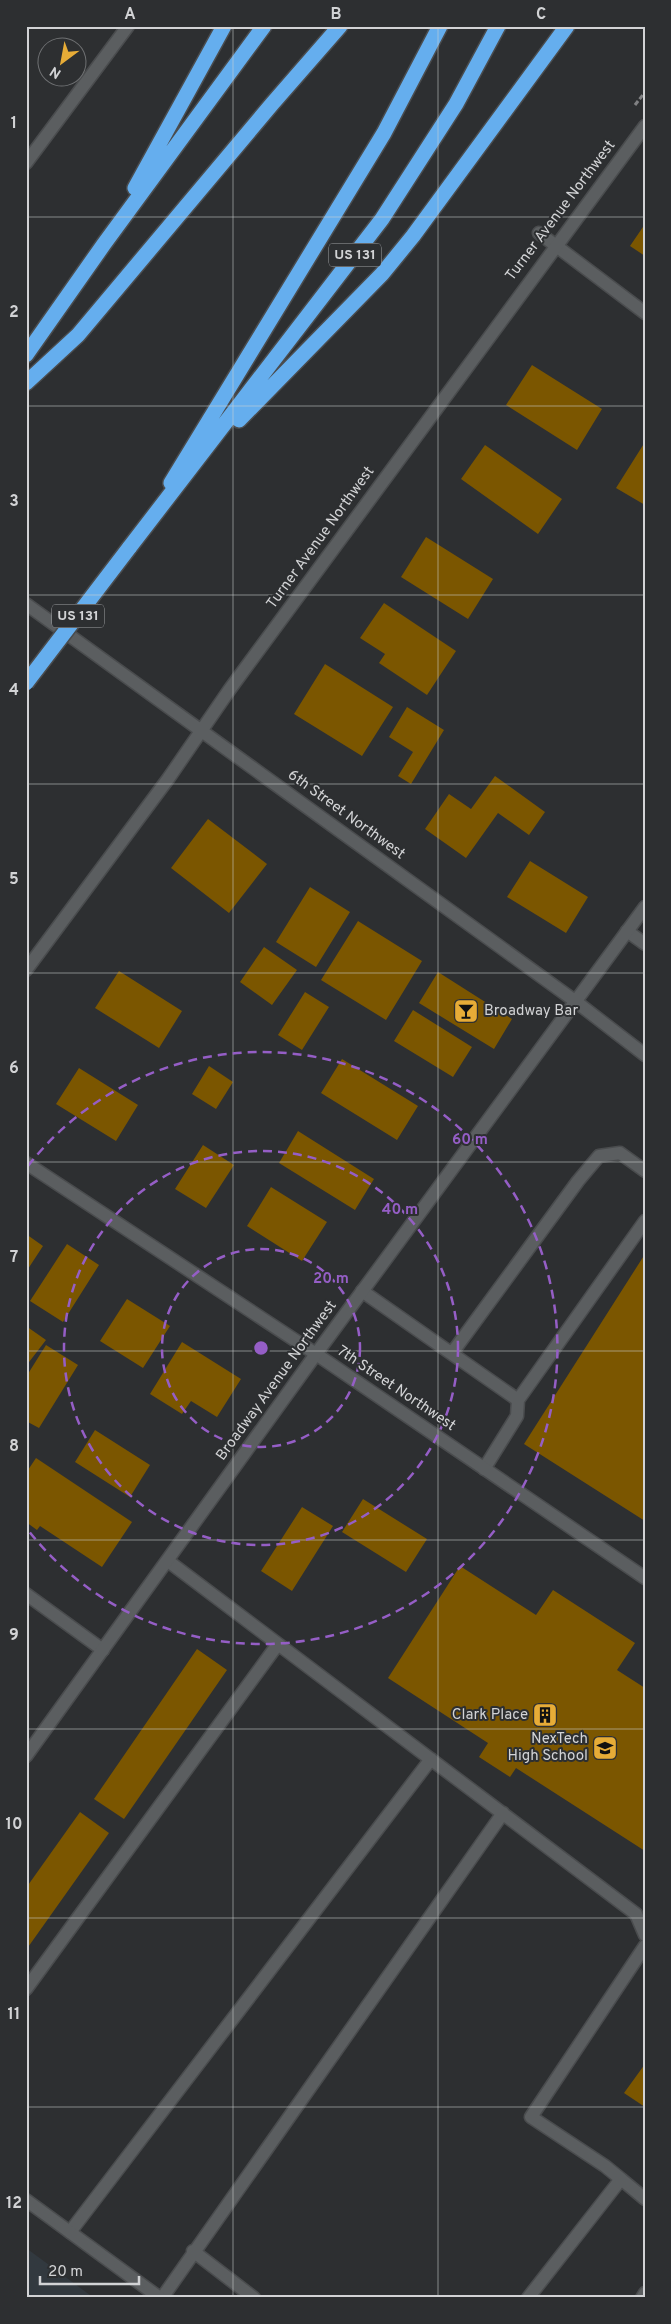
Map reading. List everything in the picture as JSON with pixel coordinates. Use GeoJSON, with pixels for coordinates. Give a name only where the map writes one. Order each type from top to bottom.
{"type":"FeatureCollection","features":[{"type":"Feature","properties":{"kind":"highway"},"geometry":{"type":"LineString","coordinates":[[104,244],[224,26]]}},
{"type":"Feature","properties":{"kind":"highway"},"geometry":{"type":"LineString","coordinates":[[26,355],[104,244],[264,26]]}},
{"type":"Feature","properties":{"kind":"highway"},"geometry":{"type":"LineString","coordinates":[[26,384],[78,335],[340,26]]}},
{"type":"Feature","properties":{"kind":"highway"},"geometry":{"type":"LineString","coordinates":[[139,536],[384,133],[440,26]]}},
{"type":"Feature","properties":{"kind":"highway","name":"US 131"},"geometry":{"type":"LineString","coordinates":[[26,683],[382,219],[456,104],[498,26]]}},
{"type":"Feature","properties":{"kind":"highway"},"geometry":{"type":"LineString","coordinates":[[192,469],[382,274],[413,236],[567,26]]}},
{"type":"Feature","properties":{"kind":"street"},"geometry":{"type":"LineString","coordinates":[[26,163],[128,26]]}},
{"type":"Feature","properties":{"kind":"street","name":"Turner Avenue Northwest"},"geometry":{"type":"LineString","coordinates":[[26,970],[168,779],[555,246],[645,126]]}},
{"type":"Feature","properties":{"kind":"street"},"geometry":{"type":"LineString","coordinates":[[540,233],[645,313]]}},
{"type":"Feature","properties":{"kind":"street","name":"6th Street Northwest"},"geometry":{"type":"LineString","coordinates":[[26,604],[574,1001],[645,1055]]}},
{"type":"Feature","properties":{"kind":"street","name":"Broadway Avenue Northwest"},"geometry":{"type":"LineString","coordinates":[[26,1756],[316,1354],[645,907]]}},
{"type":"Feature","properties":{"kind":"street"},"geometry":{"type":"LineString","coordinates":[[627,931],[645,944]]}},
{"type":"Feature","properties":{"kind":"street"},"geometry":{"type":"LineString","coordinates":[[452,1353],[578,1181],[599,1156],[620,1153],[645,1171]]}},
{"type":"Feature","properties":{"kind":"street","name":"7th Street Northwest"},"geometry":{"type":"LineString","coordinates":[[26,1163],[316,1354],[645,1578]]}},
{"type":"Feature","properties":{"kind":"street"},"geometry":{"type":"LineString","coordinates":[[484,1469],[518,1416],[518,1400],[645,1221]]}},
{"type":"Feature","properties":{"kind":"street"},"geometry":{"type":"LineString","coordinates":[[362,1291],[518,1400]]}},
{"type":"Feature","properties":{"kind":"street"},"geometry":{"type":"LineString","coordinates":[[168,1561],[636,1914],[645,1935]]}},
{"type":"Feature","properties":{"kind":"street"},"geometry":{"type":"LineString","coordinates":[[26,1594],[104,1650]]}},
{"type":"Feature","properties":{"kind":"street"},"geometry":{"type":"LineString","coordinates":[[26,1989],[278,1644]]}},
{"type":"Feature","properties":{"kind":"street"},"geometry":{"type":"LineString","coordinates":[[70,2232],[431,1759]]}},
{"type":"Feature","properties":{"kind":"street"},"geometry":{"type":"LineString","coordinates":[[26,2200],[161,2298],[503,1813]]}},
{"type":"Feature","properties":{"kind":"street"},"geometry":{"type":"LineString","coordinates":[[645,1946],[531,2117],[605,2166],[645,2198]]}},
{"type":"Feature","properties":{"kind":"street"},"geometry":{"type":"LineString","coordinates":[[528,2298],[621,2179]]}},
{"type":"Feature","properties":{"kind":"street"},"geometry":{"type":"LineString","coordinates":[[193,2251],[254,2298]]}},
{"type":"Feature","properties":{"kind":"street"},"geometry":{"type":"LineString","coordinates":[[642,2298],[645,2293]]}},
{"type":"Feature","properties":{"kind":"shaded area"},"geometry":{"type":"Polygon","coordinates":[[[26,2248],[94,2298],[26,2298],[26,2248]]]}},
{"type":"Feature","properties":{"kind":"building"},"geometry":{"type":"Polygon","coordinates":[[[645,224],[645,256],[630,246],[645,224]]]}},
{"type":"Feature","properties":{"kind":"building"},"geometry":{"type":"Polygon","coordinates":[[[532,365],[602,409],[577,450],[506,405],[532,365]]]}},
{"type":"Feature","properties":{"kind":"building"},"geometry":{"type":"Polygon","coordinates":[[[645,442],[645,505],[616,488],[645,442]]]}},
{"type":"Feature","properties":{"kind":"building"},"geometry":{"type":"Polygon","coordinates":[[[485,445],[562,499],[538,534],[461,479],[485,445]]]}},
{"type":"Feature","properties":{"kind":"building"},"geometry":{"type":"Polygon","coordinates":[[[426,537],[493,579],[468,619],[401,577],[426,537]]]}},
{"type":"Feature","properties":{"kind":"building"},"geometry":{"type":"Polygon","coordinates":[[[384,603],[456,651],[427,695],[379,663],[385,654],[360,638],[384,603]]]}},
{"type":"Feature","properties":{"kind":"building"},"geometry":{"type":"Polygon","coordinates":[[[325,664],[393,707],[362,756],[294,714],[325,664]]]}},
{"type":"Feature","properties":{"kind":"building"},"geometry":{"type":"Polygon","coordinates":[[[407,707],[444,730],[411,784],[398,776],[413,752],[389,737],[407,707]]]}},
{"type":"Feature","properties":{"kind":"building"},"geometry":{"type":"Polygon","coordinates":[[[495,776],[545,812],[529,835],[498,813],[466,858],[425,829],[449,794],[471,809],[495,776]]]}},
{"type":"Feature","properties":{"kind":"building"},"geometry":{"type":"Polygon","coordinates":[[[208,819],[267,864],[229,913],[171,868],[208,819]]]}},
{"type":"Feature","properties":{"kind":"building"},"geometry":{"type":"Polygon","coordinates":[[[530,861],[588,897],[566,933],[507,897],[530,861]]]}},
{"type":"Feature","properties":{"kind":"building"},"geometry":{"type":"Polygon","coordinates":[[[310,887],[350,912],[316,967],[276,942],[310,887]]]}},
{"type":"Feature","properties":{"kind":"building"},"geometry":{"type":"Polygon","coordinates":[[[358,921],[422,961],[386,1020],[321,980],[358,921]]]}},
{"type":"Feature","properties":{"kind":"building"},"geometry":{"type":"Polygon","coordinates":[[[264,947],[297,970],[272,1005],[240,982],[264,947]]]}},
{"type":"Feature","properties":{"kind":"building"},"geometry":{"type":"Polygon","coordinates":[[[119,971],[182,1011],[159,1048],[95,1008],[119,971]]]}},
{"type":"Feature","properties":{"kind":"building","name":"Broadway Bar"},"geometry":{"type":"Polygon","coordinates":[[[438,972],[512,1019],[494,1049],[419,1003],[438,972]]]}},
{"type":"Feature","properties":{"kind":"building"},"geometry":{"type":"Polygon","coordinates":[[[305,992],[329,1007],[302,1050],[278,1035],[305,992]]]}},
{"type":"Feature","properties":{"kind":"building"},"geometry":{"type":"Polygon","coordinates":[[[413,1010],[472,1047],[453,1077],[394,1041],[413,1010]]]}},
{"type":"Feature","properties":{"kind":"building"},"geometry":{"type":"Polygon","coordinates":[[[342,1059],[418,1106],[397,1140],[321,1093],[342,1059]]]}},
{"type":"Feature","properties":{"kind":"building"},"geometry":{"type":"Polygon","coordinates":[[[209,1066],[233,1082],[216,1109],[192,1094],[209,1066]]]}},
{"type":"Feature","properties":{"kind":"building"},"geometry":{"type":"Polygon","coordinates":[[[79,1068],[138,1105],[116,1141],[56,1104],[79,1068]]]}},
{"type":"Feature","properties":{"kind":"building"},"geometry":{"type":"Polygon","coordinates":[[[298,1131],[374,1179],[355,1210],[279,1163],[298,1131]]]}},
{"type":"Feature","properties":{"kind":"building"},"geometry":{"type":"Polygon","coordinates":[[[203,1145],[234,1165],[206,1208],[175,1189],[203,1145]]]}},
{"type":"Feature","properties":{"kind":"building"},"geometry":{"type":"Polygon","coordinates":[[[271,1187],[327,1222],[302,1261],[247,1226],[271,1187]]]}},
{"type":"Feature","properties":{"kind":"building"},"geometry":{"type":"Polygon","coordinates":[[[26,1234],[43,1246],[26,1272],[26,1234]]]}},
{"type":"Feature","properties":{"kind":"building"},"geometry":{"type":"Polygon","coordinates":[[[67,1244],[99,1265],[63,1322],[30,1301],[67,1244]]]}},
{"type":"Feature","properties":{"kind":"building"},"geometry":{"type":"Polygon","coordinates":[[[645,1254],[645,1521],[524,1444],[645,1254]]]}},
{"type":"Feature","properties":{"kind":"building"},"geometry":{"type":"Polygon","coordinates":[[[127,1299],[170,1326],[143,1368],[100,1341],[127,1299]]]}},
{"type":"Feature","properties":{"kind":"building"},"geometry":{"type":"Polygon","coordinates":[[[26,1326],[46,1340],[26,1366],[26,1326]]]}},
{"type":"Feature","properties":{"kind":"building"},"geometry":{"type":"Polygon","coordinates":[[[182,1342],[241,1379],[217,1417],[191,1401],[182,1414],[150,1394],[182,1342]]]}},
{"type":"Feature","properties":{"kind":"building"},"geometry":{"type":"Polygon","coordinates":[[[46,1345],[78,1365],[39,1428],[26,1421],[26,1377],[46,1345]]]}},
{"type":"Feature","properties":{"kind":"building"},"geometry":{"type":"Polygon","coordinates":[[[95,1430],[150,1465],[130,1497],[75,1462],[95,1430]]]}},
{"type":"Feature","properties":{"kind":"building"},"geometry":{"type":"Polygon","coordinates":[[[36,1458],[132,1522],[102,1567],[40,1526],[37,1530],[26,1522],[26,1473],[36,1458]]]}},
{"type":"Feature","properties":{"kind":"building"},"geometry":{"type":"Polygon","coordinates":[[[363,1499],[427,1539],[406,1572],[342,1532],[363,1499]]]}},
{"type":"Feature","properties":{"kind":"building"},"geometry":{"type":"Polygon","coordinates":[[[302,1507],[333,1526],[292,1591],[261,1571],[302,1507]]]}},
{"type":"Feature","properties":{"kind":"building","name":"Clark Place"},"geometry":{"type":"Polygon","coordinates":[[[460,1566],[536,1615],[553,1590],[635,1643],[617,1670],[645,1688],[645,1851],[516,1768],[510,1777],[479,1757],[488,1743],[388,1678],[460,1566]]]}},
{"type":"Feature","properties":{"kind":"building"},"geometry":{"type":"Polygon","coordinates":[[[197,1649],[227,1670],[124,1819],[94,1799],[197,1649]]]}},
{"type":"Feature","properties":{"kind":"building"},"geometry":{"type":"Polygon","coordinates":[[[80,1812],[109,1833],[26,1950],[26,1888],[80,1812]]]}},
{"type":"Feature","properties":{"kind":"building"},"geometry":{"type":"Polygon","coordinates":[[[645,2064],[645,2107],[624,2093],[645,2064]]]}},
{"type":"Feature","properties":{"kind":"place","name":"Broadway Bar"},"geometry":{"type":"Point","coordinates":[466,1011]}},
{"type":"Feature","properties":{"kind":"place","name":"Clark Place"},"geometry":{"type":"Point","coordinates":[545,1715]}},
{"type":"Feature","properties":{"kind":"place","name":"NexTech High School"},"geometry":{"type":"Point","coordinates":[605,1748]}}]}
